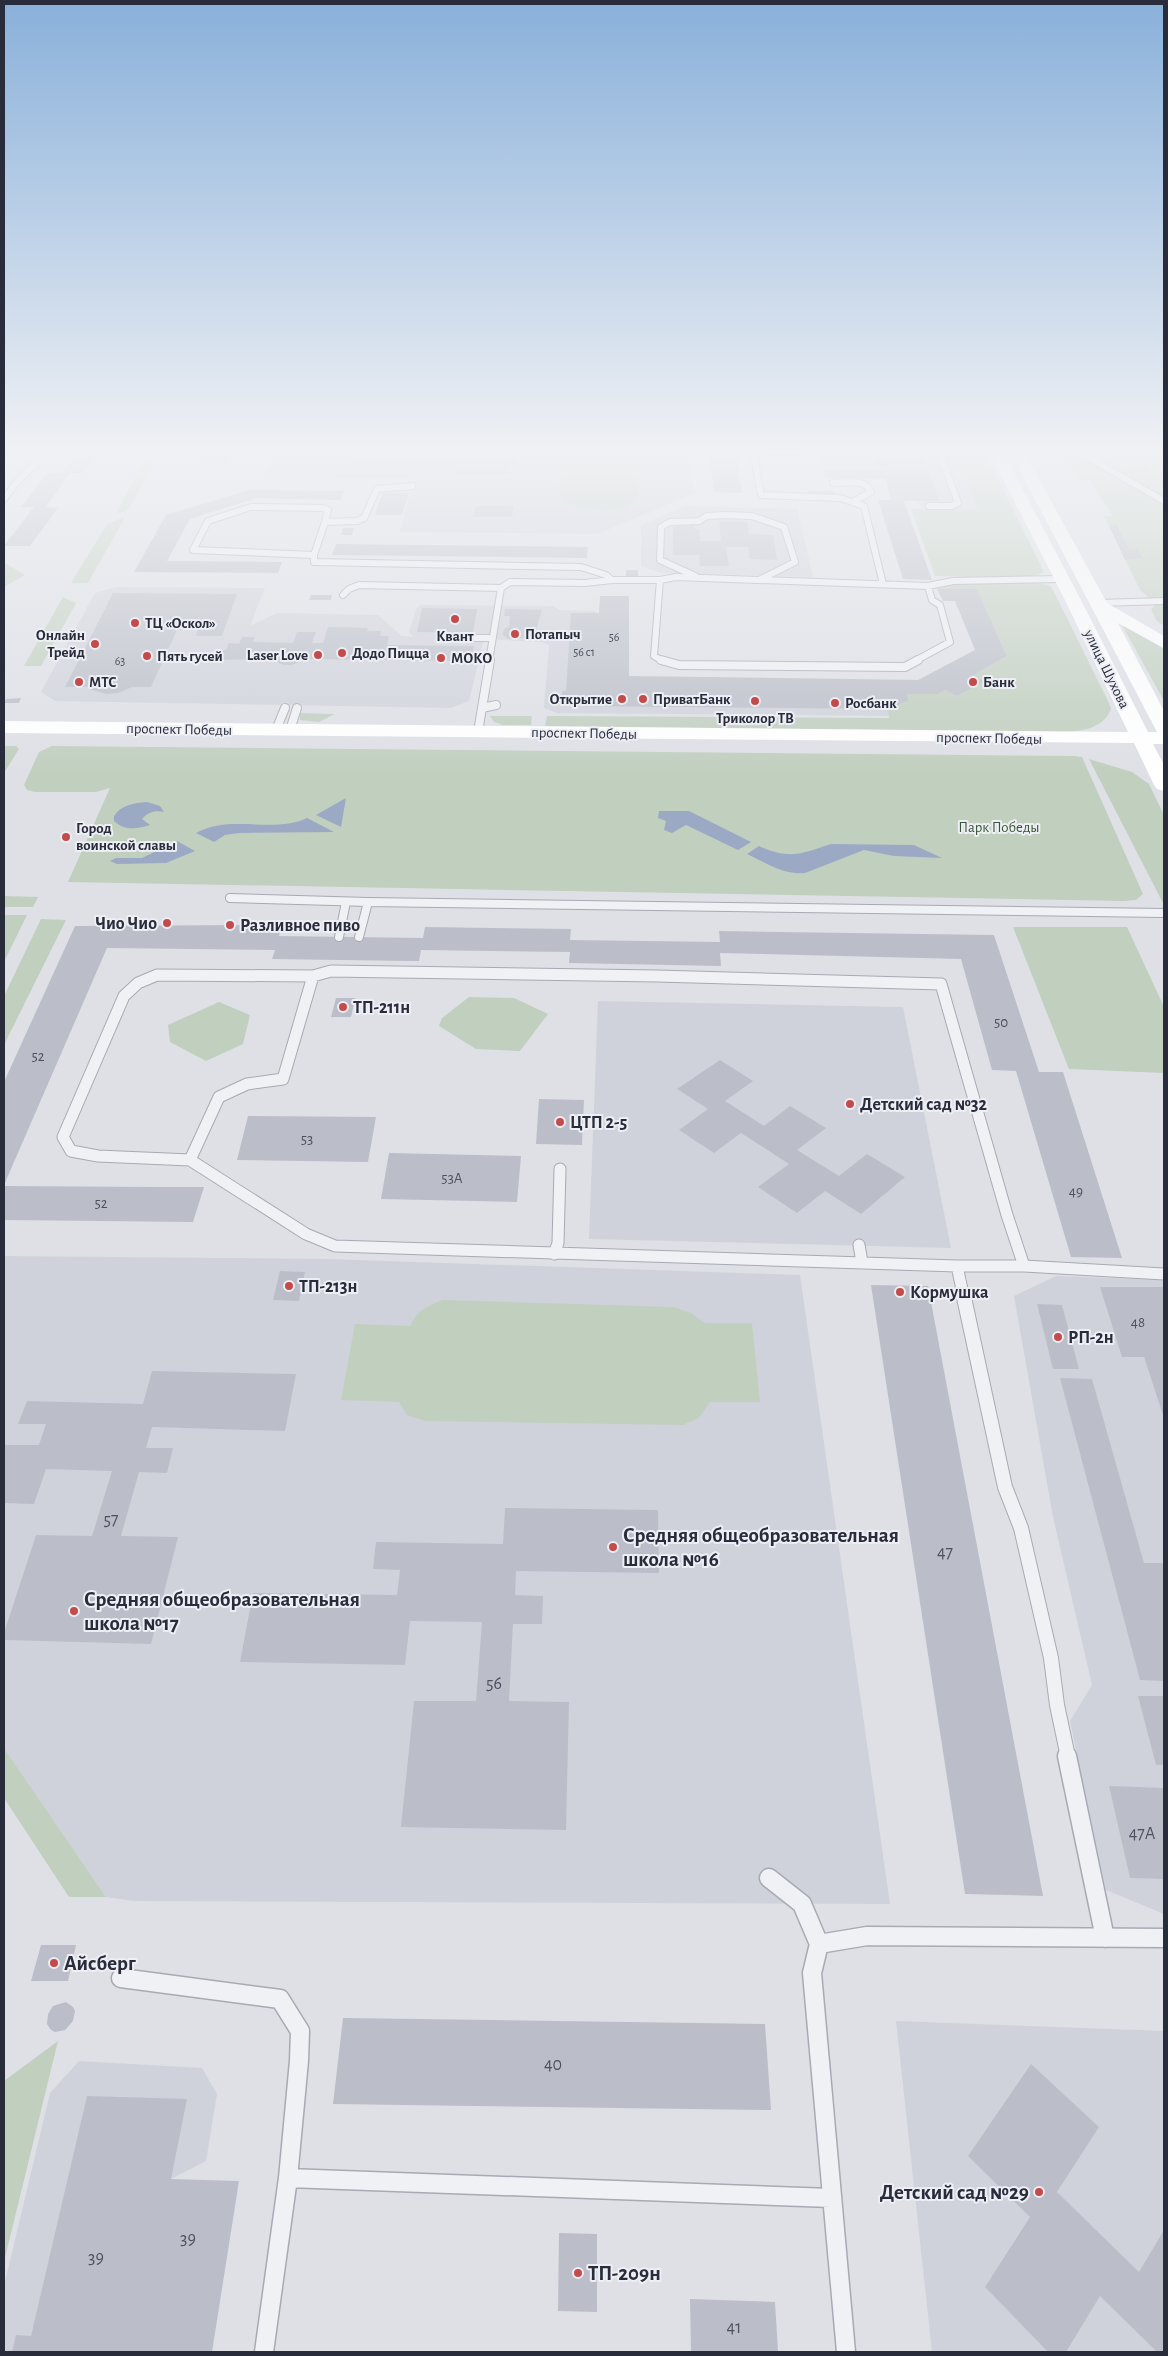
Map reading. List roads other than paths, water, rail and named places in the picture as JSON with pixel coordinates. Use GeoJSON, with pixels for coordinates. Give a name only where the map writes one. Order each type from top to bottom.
{"type":"FeatureCollection","features":[{"type":"Feature","properties":{"kind":"main road","name":"улица Шухова"},"geometry":{"type":"LineString","coordinates":[[1051,558],[1150,745],[1164,785]]}},
{"type":"Feature","properties":{"kind":"main road","name":"улица Шухова"},"geometry":{"type":"LineString","coordinates":[[1075,558],[1164,729]]}},
{"type":"Feature","properties":{"kind":"main road"},"geometry":{"type":"LineString","coordinates":[[1062,580],[1087,580]]}},
{"type":"Feature","properties":{"kind":"main road"},"geometry":{"type":"LineString","coordinates":[[1074,602],[1099,604],[1164,643]]}},
{"type":"Feature","properties":{"kind":"main road","name":"проспект Победы"},"geometry":{"type":"LineString","coordinates":[[4,727],[478,732],[1150,745]]}},
{"type":"Feature","properties":{"kind":"main road","name":"проспект Победы"},"geometry":{"type":"LineString","coordinates":[[4,736],[1150,745],[1164,738]]}},
{"type":"Feature","properties":{"kind":"lane"},"geometry":{"type":"LineString","coordinates":[[314,558],[314,562],[320,563],[500,588],[510,582],[585,583],[612,580],[660,580],[676,577],[928,586],[953,581],[1062,580]]}},
{"type":"Feature","properties":{"kind":"lane"},"geometry":{"type":"LineString","coordinates":[[660,558],[660,560],[700,578]]}},
{"type":"Feature","properties":{"kind":"lane"},"geometry":{"type":"LineString","coordinates":[[759,579],[795,562],[794,558]]}},
{"type":"Feature","properties":{"kind":"lane"},"geometry":{"type":"LineString","coordinates":[[877,558],[884,584]]}},
{"type":"Feature","properties":{"kind":"lane"},"geometry":{"type":"LineString","coordinates":[[343,595],[349,589],[359,585],[416,575],[581,567],[606,575],[612,580]]}},
{"type":"Feature","properties":{"kind":"lane"},"geometry":{"type":"LineString","coordinates":[[660,580],[654,656],[666,663],[679,665],[905,667],[950,642],[940,605],[932,600],[928,586]]}},
{"type":"Feature","properties":{"kind":"lane"},"geometry":{"type":"LineString","coordinates":[[478,732],[496,648],[492,638],[500,588]]}},
{"type":"Feature","properties":{"kind":"lane"},"geometry":{"type":"LineString","coordinates":[[1099,604],[1162,603]]}},
{"type":"Feature","properties":{"kind":"lane"},"geometry":{"type":"LineString","coordinates":[[469,638],[492,638]]}},
{"type":"Feature","properties":{"kind":"lane"},"geometry":{"type":"LineString","coordinates":[[482,708],[496,704]]}},
{"type":"Feature","properties":{"kind":"lane"},"geometry":{"type":"LineString","coordinates":[[283,730],[285,708]]}},
{"type":"Feature","properties":{"kind":"lane"},"geometry":{"type":"LineString","coordinates":[[283,730],[297,708]]}},
{"type":"Feature","properties":{"kind":"lane"},"geometry":{"type":"LineString","coordinates":[[230,898],[346,902],[1164,913]]}},
{"type":"Feature","properties":{"kind":"lane"},"geometry":{"type":"LineString","coordinates":[[339,937],[346,902]]}},
{"type":"Feature","properties":{"kind":"lane"},"geometry":{"type":"LineString","coordinates":[[359,937],[368,902]]}},
{"type":"Feature","properties":{"kind":"lane"},"geometry":{"type":"LineString","coordinates":[[1024,1266],[1007,1215],[941,984],[332,965],[313,976],[157,975],[138,983],[124,996],[63,1137],[71,1151],[98,1156],[190,1160],[306,1234],[335,1246],[958,1266],[1024,1266],[1164,1274]]}},
{"type":"Feature","properties":{"kind":"lane"},"geometry":{"type":"LineString","coordinates":[[190,1160],[219,1097],[247,1084],[283,1079],[313,976]]}},
{"type":"Feature","properties":{"kind":"lane"},"geometry":{"type":"LineString","coordinates":[[554,1254],[558,1243],[560,1170]]}},
{"type":"Feature","properties":{"kind":"lane"},"geometry":{"type":"LineString","coordinates":[[859,1246],[862,1262]]}},
{"type":"Feature","properties":{"kind":"lane"},"geometry":{"type":"LineString","coordinates":[[958,1266],[1005,1487],[1021,1528],[1051,1658],[1057,1705],[1105,1938]]}},
{"type":"Feature","properties":{"kind":"lane"},"geometry":{"type":"LineString","coordinates":[[769,1878],[802,1904],[819,1944],[812,1973],[846,2352]]}},
{"type":"Feature","properties":{"kind":"lane"},"geometry":{"type":"LineString","coordinates":[[819,1944],[866,1936],[1164,1938]]}},
{"type":"Feature","properties":{"kind":"lane"},"geometry":{"type":"LineString","coordinates":[[121,1978],[280,1999],[300,2031],[288,2178],[264,2352]]}},
{"type":"Feature","properties":{"kind":"lane"},"geometry":{"type":"LineString","coordinates":[[288,2178],[831,2198]]}},
{"type":"Feature","properties":{"kind":"water"},"geometry":{"type":"Polygon","coordinates":[[[346,798],[341,827],[316,815],[346,798]]]}},
{"type":"Feature","properties":{"kind":"water"},"geometry":{"type":"Polygon","coordinates":[[[147,802],[160,806],[164,812],[152,812],[142,819],[150,825],[127,828],[114,821],[114,816],[120,809],[133,804],[147,802]]]}},
{"type":"Feature","properties":{"kind":"water"},"geometry":{"type":"Polygon","coordinates":[[[659,811],[689,811],[751,842],[738,850],[686,825],[672,833],[664,830],[666,821],[658,818],[659,811]]]}},
{"type":"Feature","properties":{"kind":"water"},"geometry":{"type":"Polygon","coordinates":[[[307,818],[334,832],[239,833],[225,835],[214,842],[196,833],[223,825],[281,824],[307,818]]]}},
{"type":"Feature","properties":{"kind":"water"},"geometry":{"type":"Polygon","coordinates":[[[177,841],[195,851],[166,863],[117,864],[110,861],[116,858],[142,858],[177,841]]]}},
{"type":"Feature","properties":{"kind":"water"},"geometry":{"type":"Polygon","coordinates":[[[831,844],[914,845],[942,858],[894,856],[864,850],[805,873],[797,873],[775,868],[747,854],[759,846],[779,853],[795,854],[831,844]]]}},
{"type":"Feature","properties":{"kind":"place","name":"Квант"},"geometry":{"type":"Point","coordinates":[455,619]}},
{"type":"Feature","properties":{"kind":"place","name":"ТЦ «Оскол»"},"geometry":{"type":"Point","coordinates":[135,623]}},
{"type":"Feature","properties":{"kind":"place","name":"Потапыч"},"geometry":{"type":"Point","coordinates":[515,634]}},
{"type":"Feature","properties":{"kind":"place","name":"Онлайн Трейд"},"geometry":{"type":"Point","coordinates":[95,644]}},
{"type":"Feature","properties":{"kind":"place","name":"Додо Пицца"},"geometry":{"type":"Point","coordinates":[342,653]}},
{"type":"Feature","properties":{"kind":"place","name":"Laser Love"},"geometry":{"type":"Point","coordinates":[318,655]}},
{"type":"Feature","properties":{"kind":"place","name":"Пять гусей"},"geometry":{"type":"Point","coordinates":[147,656]}},
{"type":"Feature","properties":{"kind":"place","name":"МОКО"},"geometry":{"type":"Point","coordinates":[441,658]}},
{"type":"Feature","properties":{"kind":"place","name":"МТС"},"geometry":{"type":"Point","coordinates":[79,682]}},
{"type":"Feature","properties":{"kind":"place","name":"Банк"},"geometry":{"type":"Point","coordinates":[973,682]}},
{"type":"Feature","properties":{"kind":"place","name":"Открытие"},"geometry":{"type":"Point","coordinates":[622,699]}},
{"type":"Feature","properties":{"kind":"place","name":"ПриватБанк"},"geometry":{"type":"Point","coordinates":[643,699]}},
{"type":"Feature","properties":{"kind":"place","name":"Триколор ТВ"},"geometry":{"type":"Point","coordinates":[755,701]}},
{"type":"Feature","properties":{"kind":"place","name":"Росбанк"},"geometry":{"type":"Point","coordinates":[835,703]}},
{"type":"Feature","properties":{"kind":"place","name":"Город воинской славы"},"geometry":{"type":"Point","coordinates":[66,837]}},
{"type":"Feature","properties":{"kind":"place","name":"Чио Чио"},"geometry":{"type":"Point","coordinates":[167,923]}},
{"type":"Feature","properties":{"kind":"place","name":"Разливное пиво"},"geometry":{"type":"Point","coordinates":[230,925]}},
{"type":"Feature","properties":{"kind":"place","name":"ТП-211н"},"geometry":{"type":"Point","coordinates":[343,1007]}},
{"type":"Feature","properties":{"kind":"place","name":"Детский сад №32"},"geometry":{"type":"Point","coordinates":[850,1104]}},
{"type":"Feature","properties":{"kind":"place","name":"ЦТП 2-5"},"geometry":{"type":"Point","coordinates":[560,1122]}},
{"type":"Feature","properties":{"kind":"place","name":"ТП-213н"},"geometry":{"type":"Point","coordinates":[289,1286]}},
{"type":"Feature","properties":{"kind":"place","name":"Кормушка"},"geometry":{"type":"Point","coordinates":[900,1292]}},
{"type":"Feature","properties":{"kind":"place","name":"РП-2н"},"geometry":{"type":"Point","coordinates":[1058,1337]}},
{"type":"Feature","properties":{"kind":"place","name":"Средняя общеобразовательная школа №16"},"geometry":{"type":"Point","coordinates":[613,1547]}},
{"type":"Feature","properties":{"kind":"place","name":"Средняя общеобразовательная школа №17"},"geometry":{"type":"Point","coordinates":[74,1611]}},
{"type":"Feature","properties":{"kind":"place","name":"Айсберг"},"geometry":{"type":"Point","coordinates":[54,1963]}},
{"type":"Feature","properties":{"kind":"place","name":"Детский сад №29"},"geometry":{"type":"Point","coordinates":[1039,2192]}},
{"type":"Feature","properties":{"kind":"place","name":"ТП-209н"},"geometry":{"type":"Point","coordinates":[578,2273]}},
{"type":"Feature","properties":{"kind":"park label","name":"Парк Победы"},"geometry":{"type":"Point","coordinates":[999,827]}}]}
